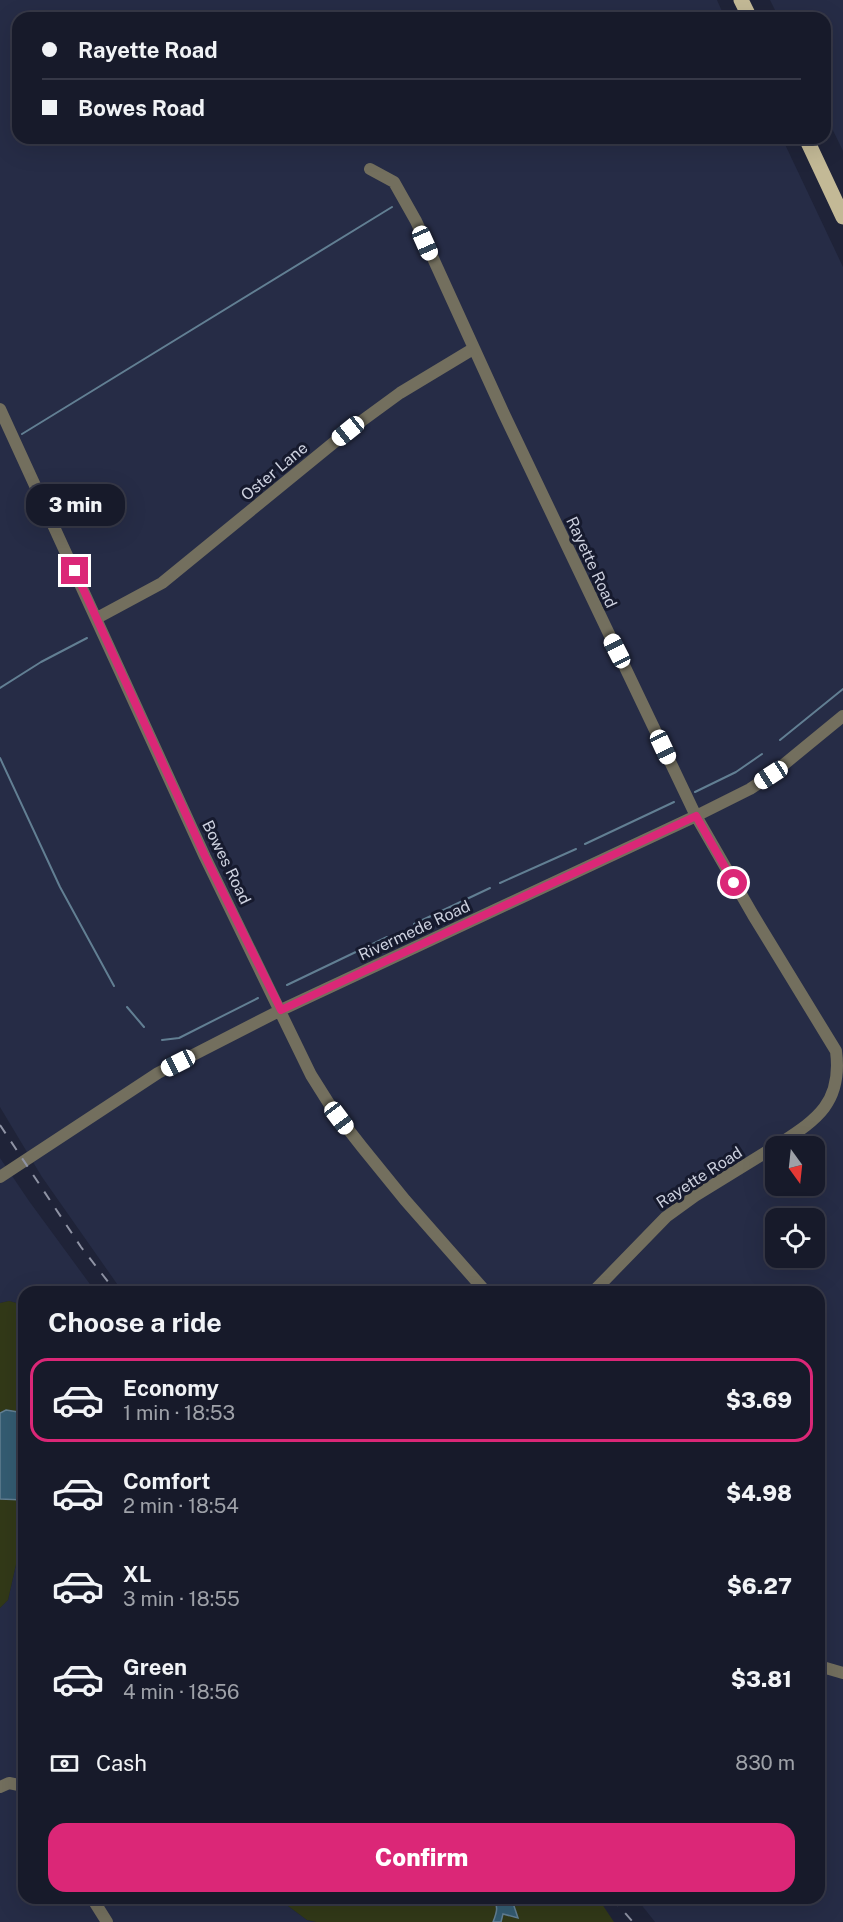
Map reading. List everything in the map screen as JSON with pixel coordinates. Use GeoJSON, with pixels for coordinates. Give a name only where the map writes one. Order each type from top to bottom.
{"type":"FeatureCollection","features":[{"type":"Feature","properties":{"kind":"main road"},"geometry":{"type":"LineString","coordinates":[[809,144],[843,217]]}},
{"type":"Feature","properties":{"kind":"street","name":"Rayette Road"},"geometry":{"type":"LineString","coordinates":[[370,169],[394,182],[401,194],[696,816],[753,915],[820,1023],[837,1057],[839,1070],[832,1101],[822,1115],[792,1136]]}},
{"type":"Feature","properties":{"kind":"street","name":"Oster Lane"},"geometry":{"type":"LineString","coordinates":[[97,618],[162,583],[348,431],[400,393],[473,350]]}},
{"type":"Feature","properties":{"kind":"street","name":"Bowes Road"},"geometry":{"type":"LineString","coordinates":[[0,409],[205,856],[311,1075],[333,1110],[405,1200],[481,1286]]}},
{"type":"Feature","properties":{"kind":"street","name":"Rivermede Road"},"geometry":{"type":"LineString","coordinates":[[0,1177],[158,1073],[281,1010],[750,789],[771,775],[843,716]]}},
{"type":"Feature","properties":{"kind":"street","name":"Rayette Road"},"geometry":{"type":"LineString","coordinates":[[600,1286],[666,1217],[695,1196],[765,1153]]}},
{"type":"Feature","properties":{"kind":"street"},"geometry":{"type":"LineString","coordinates":[[825,1668],[843,1673]]}},
{"type":"Feature","properties":{"kind":"street"},"geometry":{"type":"LineString","coordinates":[[0,1787],[9,1783],[18,1785]]}},
{"type":"Feature","properties":{"kind":"street"},"geometry":{"type":"LineString","coordinates":[[96,1904],[106,1922]]}},
{"type":"Feature","properties":{"kind":"shaded area"},"geometry":{"type":"Polygon","coordinates":[[[0,0],[717,0],[722,12],[12,12],[12,144],[785,144],[843,267],[843,1922],[655,1922],[641,1904],[825,1904],[825,1286],[118,1286],[42,1177],[0,1107],[0,0]]]}},
{"type":"Feature","properties":{"kind":"shaded area"},"geometry":{"type":"Polygon","coordinates":[[[770,0],[843,0],[843,151],[831,126],[831,12],[776,12],[770,0]]]}},
{"type":"Feature","properties":{"kind":"shaded area"},"geometry":{"type":"Polygon","coordinates":[[[0,1158],[91,1286],[18,1286],[18,1303],[9,1301],[0,1303],[0,1158]]]}},
{"type":"Feature","properties":{"kind":"shaded area"},"geometry":{"type":"Polygon","coordinates":[[[6,1410],[18,1412],[18,1500],[0,1499],[0,1413],[6,1410]]]}},
{"type":"Feature","properties":{"kind":"shaded area"},"geometry":{"type":"Polygon","coordinates":[[[18,1555],[18,1904],[285,1904],[307,1920],[316,1922],[0,1922],[0,1608],[8,1600],[18,1555]]]}},
{"type":"Feature","properties":{"kind":"shaded area"},"geometry":{"type":"Polygon","coordinates":[[[496,1904],[513,1904],[518,1918],[503,1914],[501,1922],[493,1922],[497,1909],[496,1904]]]}},
{"type":"Feature","properties":{"kind":"green space"},"geometry":{"type":"Polygon","coordinates":[[[9,1301],[18,1303],[18,1555],[8,1600],[0,1608],[0,1303],[9,1301]]]}},
{"type":"Feature","properties":{"kind":"green space"},"geometry":{"type":"Polygon","coordinates":[[[285,1904],[602,1904],[614,1922],[316,1922],[307,1920],[285,1904]]]}},
{"type":"Feature","properties":{"kind":"waterway"},"geometry":{"type":"LineString","coordinates":[[22,434],[392,207]]}},
{"type":"Feature","properties":{"kind":"waterway"},"geometry":{"type":"LineString","coordinates":[[0,688],[41,662],[87,638]]}},
{"type":"Feature","properties":{"kind":"waterway"},"geometry":{"type":"LineString","coordinates":[[780,740],[843,689]]}},
{"type":"Feature","properties":{"kind":"waterway"},"geometry":{"type":"LineString","coordinates":[[695,792],[736,772],[762,754]]}},
{"type":"Feature","properties":{"kind":"waterway"},"geometry":{"type":"LineString","coordinates":[[0,758],[60,887],[114,986]]}},
{"type":"Feature","properties":{"kind":"waterway"},"geometry":{"type":"LineString","coordinates":[[585,844],[674,802]]}},
{"type":"Feature","properties":{"kind":"waterway"},"geometry":{"type":"LineString","coordinates":[[500,883],[576,849]]}},
{"type":"Feature","properties":{"kind":"waterway"},"geometry":{"type":"LineString","coordinates":[[414,924],[490,888]]}},
{"type":"Feature","properties":{"kind":"waterway"},"geometry":{"type":"LineString","coordinates":[[287,985],[387,937]]}},
{"type":"Feature","properties":{"kind":"waterway"},"geometry":{"type":"LineString","coordinates":[[162,1040],[179,1038],[258,998]]}},
{"type":"Feature","properties":{"kind":"waterway"},"geometry":{"type":"LineString","coordinates":[[127,1007],[144,1027]]}},
{"type":"Feature","properties":{"kind":"railway"},"geometry":{"type":"LineString","coordinates":[[0,1125],[81,1247],[111,1286]]}},
{"type":"Feature","properties":{"kind":"railway"},"geometry":{"type":"LineString","coordinates":[[617,1904],[633,1922]]}},
{"type":"Feature","properties":{"kind":"route"},"geometry":{"type":"LineString","coordinates":[[75,571],[205,856],[281,1010],[696,816],[734,883]]}}]}
